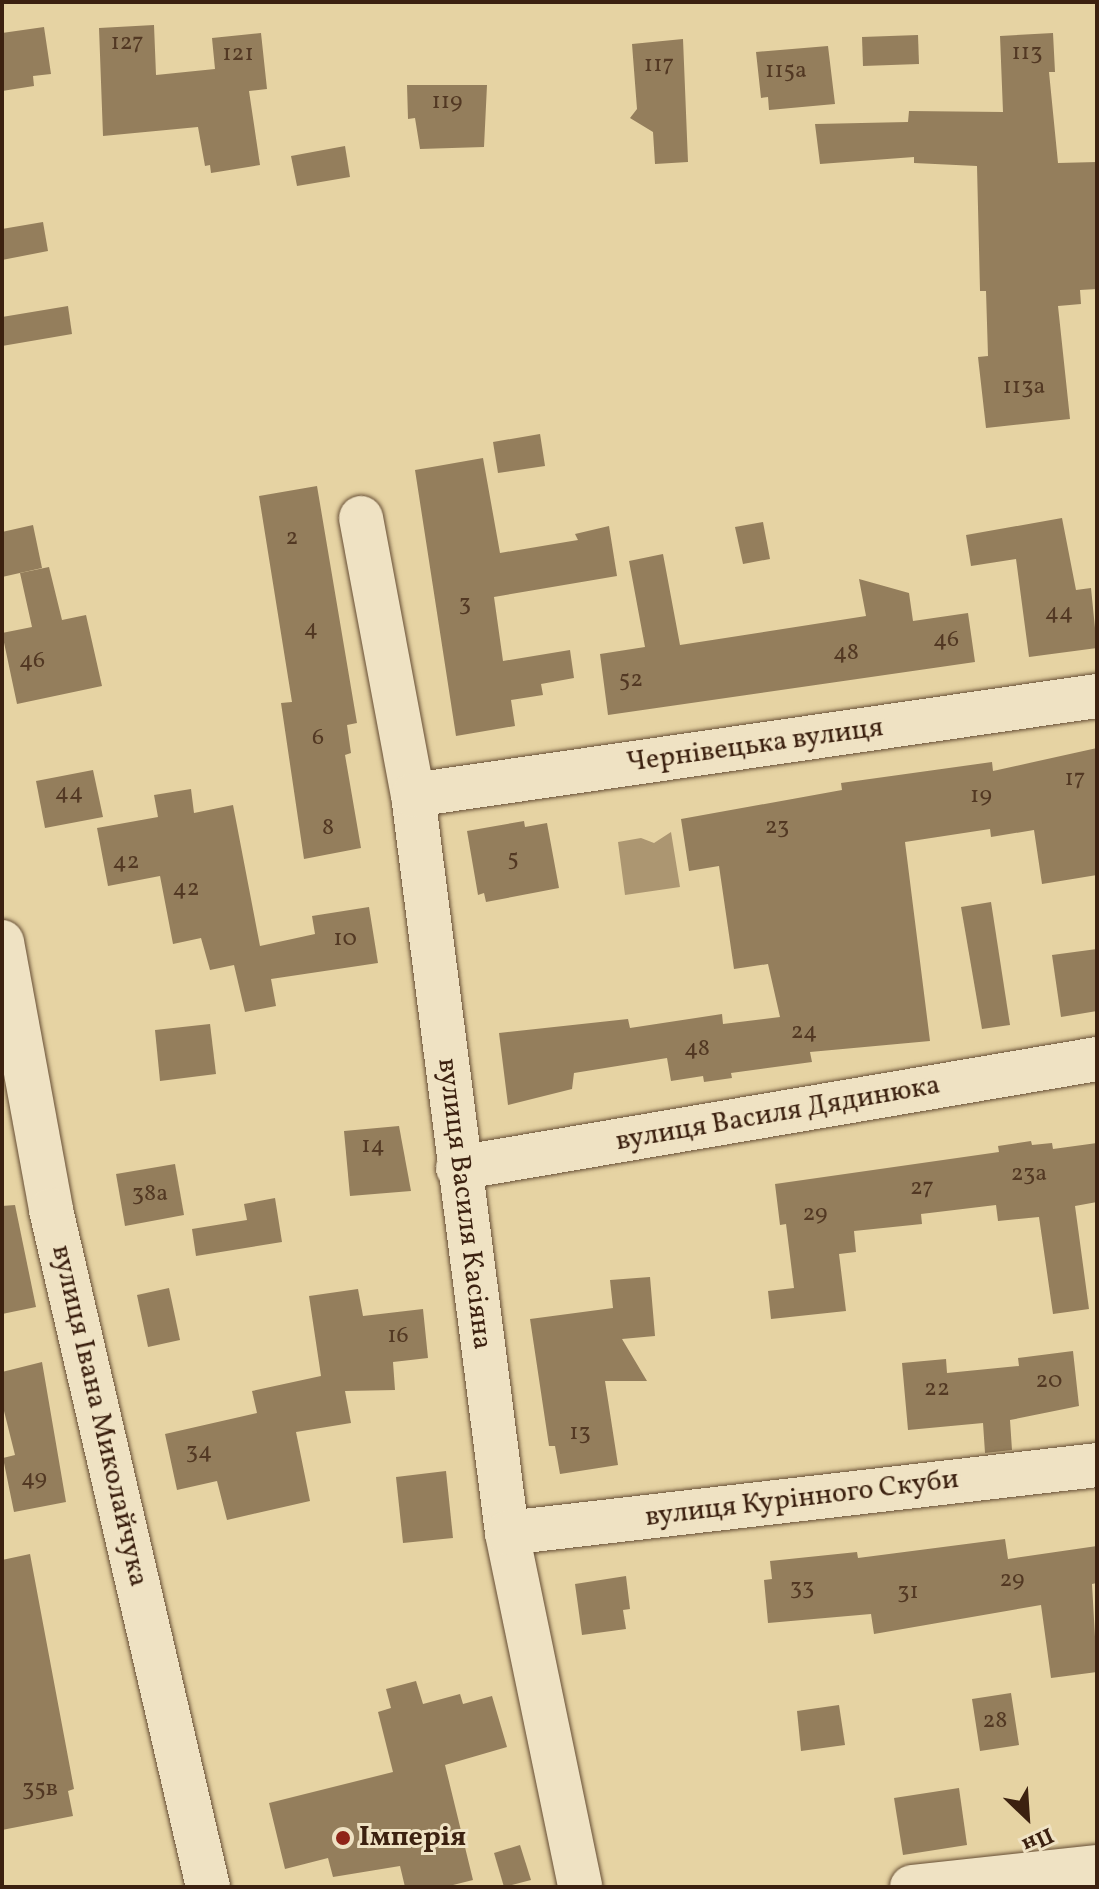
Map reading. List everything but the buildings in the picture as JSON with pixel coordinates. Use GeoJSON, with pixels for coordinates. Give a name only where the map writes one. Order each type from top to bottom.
{"type":"FeatureCollection","features":[{"type":"Feature","properties":{"kind":"street","name":"вулиця Василя Касіяна"},"geometry":{"type":"LineString","coordinates":[[361,518],[413,795],[458,1168],[507,1533],[580,1887]]}},
{"type":"Feature","properties":{"kind":"street","name":"Чернівецька вулиця"},"geometry":{"type":"LineString","coordinates":[[413,795],[1097,696]]}},
{"type":"Feature","properties":{"kind":"street","name":"вулиця Івана Миколайчука"},"geometry":{"type":"LineString","coordinates":[[2,942],[51,1210],[208,1887]]}},
{"type":"Feature","properties":{"kind":"street","name":"вулиця Василя Дядинюка"},"geometry":{"type":"LineString","coordinates":[[458,1168],[1097,1059]]}},
{"type":"Feature","properties":{"kind":"street","name":"вулиця Курінного Скуби"},"geometry":{"type":"LineString","coordinates":[[507,1533],[1097,1465]]}},
{"type":"Feature","properties":{"kind":"street"},"geometry":{"type":"LineString","coordinates":[[912,1887],[1097,1867]]}},
{"type":"Feature","properties":{"kind":"shaded area"},"geometry":{"type":"Polygon","coordinates":[[[671,832],[680,887],[625,895],[618,842],[641,838],[654,843],[671,832]]]}},
{"type":"Feature","properties":{"kind":"place","name":"Імперія"},"geometry":{"type":"Point","coordinates":[343,1838]}}]}
